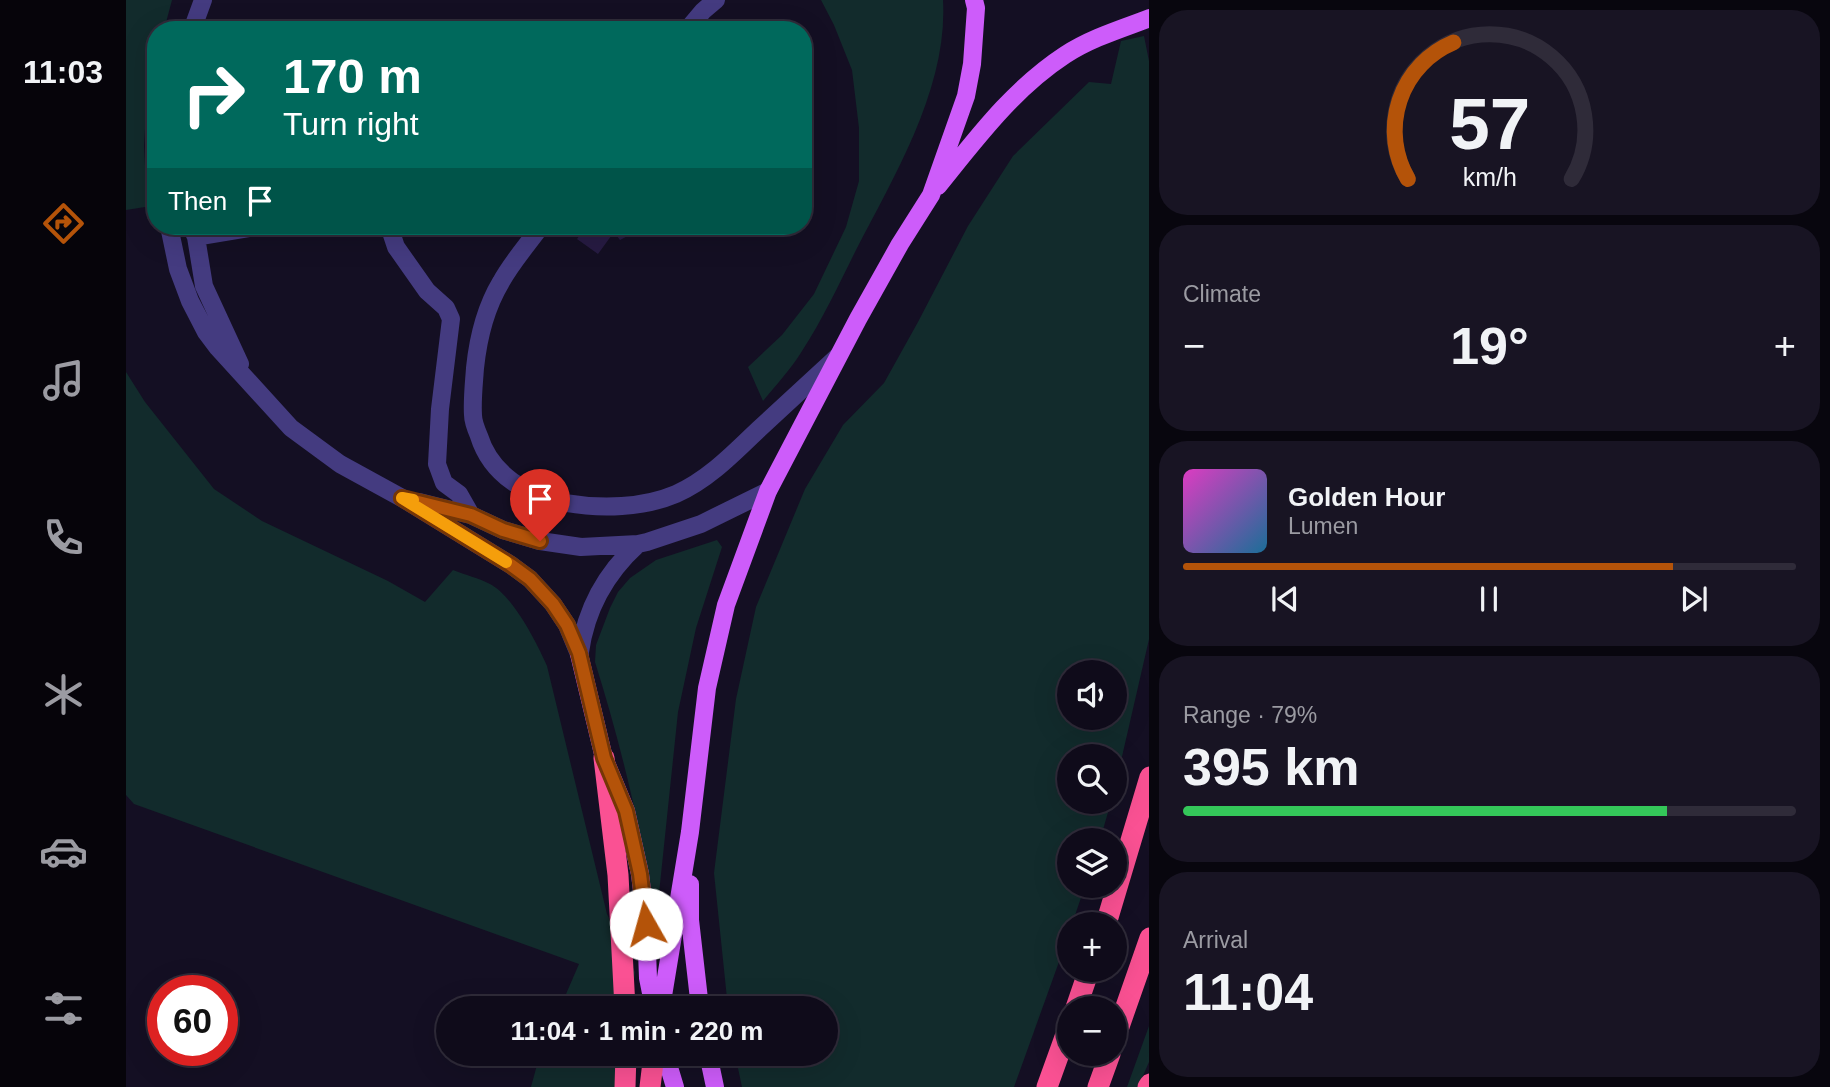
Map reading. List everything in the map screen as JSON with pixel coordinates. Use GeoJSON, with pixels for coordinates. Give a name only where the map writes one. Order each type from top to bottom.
{"type":"FeatureCollection","features":[{"type":"Feature","properties":{"kind":"highway"},"geometry":{"type":"LineString","coordinates":[[604,758],[618,874],[624,996]]}},
{"type":"Feature","properties":{"kind":"highway"},"geometry":{"type":"LineString","coordinates":[[1109,912],[1149,777]]}},
{"type":"Feature","properties":{"kind":"highway"},"geometry":{"type":"LineString","coordinates":[[1127,1002],[1149,937]]}},
{"type":"Feature","properties":{"kind":"highway"},"geometry":{"type":"LineString","coordinates":[[1047,1087],[1057,1059]]}},
{"type":"Feature","properties":{"kind":"highway"},"geometry":{"type":"LineString","coordinates":[[625,1087],[626,1066]]}},
{"type":"Feature","properties":{"kind":"highway"},"geometry":{"type":"LineString","coordinates":[[650,1087],[653,1066]]}},
{"type":"Feature","properties":{"kind":"highway"},"geometry":{"type":"LineString","coordinates":[[1098,1087],[1106,1066]]}},
{"type":"Feature","properties":{"kind":"main road"},"geometry":{"type":"LineString","coordinates":[[931,195],[965,96],[972,64],[976,8],[974,0]]}},
{"type":"Feature","properties":{"kind":"main road"},"geometry":{"type":"LineString","coordinates":[[663,996],[690,832],[707,688],[726,604],[768,491],[900,244],[931,195],[1001,109],[1029,83],[1065,54],[1100,36],[1149,18]]}},
{"type":"Feature","properties":{"kind":"main road"},"geometry":{"type":"LineString","coordinates":[[579,653],[604,758],[626,811],[640,874],[652,996]]}},
{"type":"Feature","properties":{"kind":"main road"},"geometry":{"type":"LineString","coordinates":[[690,832],[690,920],[699,996]]}},
{"type":"Feature","properties":{"kind":"main road"},"geometry":{"type":"LineString","coordinates":[[669,1066],[675,1087]]}},
{"type":"Feature","properties":{"kind":"main road"},"geometry":{"type":"LineString","coordinates":[[711,1066],[715,1087]]}},
{"type":"Feature","properties":{"kind":"lane"},"geometry":{"type":"LineString","coordinates":[[195,21],[203,0]]}},
{"type":"Feature","properties":{"kind":"lane"},"geometry":{"type":"LineString","coordinates":[[695,21],[716,0]]}},
{"type":"Feature","properties":{"kind":"lane"},"geometry":{"type":"LineString","coordinates":[[171,235],[178,269],[206,332],[291,428],[340,464],[402,498],[530,579],[560,614],[579,653]]}},
{"type":"Feature","properties":{"kind":"lane"},"geometry":{"type":"LineString","coordinates":[[194,235],[204,286],[247,380]]}},
{"type":"Feature","properties":{"kind":"lane"},"geometry":{"type":"LineString","coordinates":[[392,235],[396,247],[428,291],[446,308],[451,319],[440,409],[437,464],[444,484],[458,494],[471,515]]}},
{"type":"Feature","properties":{"kind":"lane"},"geometry":{"type":"LineString","coordinates":[[535,235],[501,282],[489,310],[476,356],[473,418],[482,446],[499,472],[546,499],[597,506],[624,505],[650,502],[675,494],[699,481],[727,460],[839,355]]}},
{"type":"Feature","properties":{"kind":"lane"},"geometry":{"type":"LineString","coordinates":[[402,498],[471,515],[503,530],[540,541],[581,547],[638,544],[701,523],[768,491]]}},
{"type":"Feature","properties":{"kind":"lane"},"geometry":{"type":"LineString","coordinates":[[579,653],[583,629],[593,604],[622,559],[638,544]]}},
{"type":"Feature","properties":{"kind":"green space"},"geometry":{"type":"Polygon","coordinates":[[[126,0],[172,0],[166,21],[147,21],[145,207],[126,210],[126,0]]]}},
{"type":"Feature","properties":{"kind":"green space"},"geometry":{"type":"Polygon","coordinates":[[[821,0],[943,0],[942,32],[928,96],[903,159],[817,326],[793,364],[763,401],[748,367],[782,335],[814,294],[846,227],[859,181],[859,128],[852,70],[821,0]]]}},
{"type":"Feature","properties":{"kind":"green space"},"geometry":{"type":"Polygon","coordinates":[[[1144,36],[1149,61],[1149,639],[1125,744],[1057,744],[1057,814],[1108,814],[1103,828],[1057,828],[1057,898],[1081,898],[1076,912],[1057,912],[1057,967],[1014,1087],[742,1087],[738,1066],[838,1066],[838,996],[727,996],[714,873],[736,699],[756,607],[805,489],[843,425],[884,383],[968,226],[1013,156],[1089,82],[1111,84],[1121,41],[1144,36]]]}},
{"type":"Feature","properties":{"kind":"green space"},"geometry":{"type":"Polygon","coordinates":[[[126,372],[145,402],[214,489],[262,521],[388,581],[425,602],[453,570],[490,584],[516,609],[547,666],[607,914],[635,972],[632,996],[565,996],[579,964],[134,804],[126,795],[126,372]]]}},
{"type":"Feature","properties":{"kind":"green space"},"geometry":{"type":"Polygon","coordinates":[[[717,540],[722,547],[696,628],[678,712],[656,922],[630,791],[595,662],[596,645],[618,592],[630,578],[656,560],[717,540]]]}},
{"type":"Feature","properties":{"kind":"green space"},"geometry":{"type":"Polygon","coordinates":[[[1149,1026],[1149,1062],[1138,1087],[1127,1087],[1149,1026]]]}},
{"type":"Feature","properties":{"kind":"green space"},"geometry":{"type":"Polygon","coordinates":[[[537,1066],[622,1066],[619,1087],[531,1087],[537,1066]]]}},
{"type":"Feature","properties":{"kind":"building"},"geometry":{"type":"Polygon","coordinates":[[[580,235],[612,235],[598,254],[577,239],[580,235]]]}},
{"type":"Feature","properties":{"kind":"building"},"geometry":{"type":"Polygon","coordinates":[[[616,235],[630,235],[620,240],[616,235]]]}},
{"type":"Feature","properties":{"kind":"slow traffic"},"geometry":{"type":"LineString","coordinates":[[413,500],[402,498],[506,562]]}},
{"type":"Feature","properties":{"kind":"route"},"geometry":{"type":"LineString","coordinates":[[540,541],[503,530],[471,515],[402,498],[530,579],[553,604],[567,625],[579,653],[604,758],[626,811],[640,874],[646,924]]}}]}
